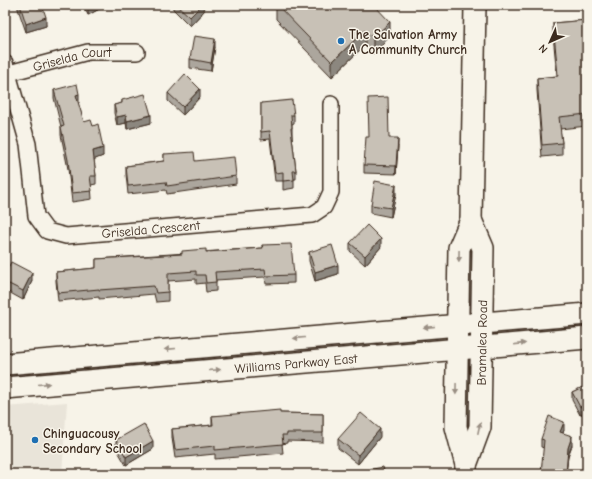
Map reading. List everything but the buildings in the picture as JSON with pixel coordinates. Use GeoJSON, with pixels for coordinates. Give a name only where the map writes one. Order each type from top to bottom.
{"type":"FeatureCollection","features":[{"type":"Feature","properties":{"kind":"main road","name":"Bramalea Road"},"geometry":{"type":"LineString","coordinates":[[466,469],[456,427],[457,325],[459,248],[471,220],[475,5]]}},
{"type":"Feature","properties":{"kind":"main road","name":"Bramalea Road"},"geometry":{"type":"LineString","coordinates":[[466,469],[480,427],[483,248],[471,220]]}},
{"type":"Feature","properties":{"kind":"main road","name":"Williams Parkway East"},"geometry":{"type":"LineString","coordinates":[[5,364],[587,314]]}},
{"type":"Feature","properties":{"kind":"main road","name":"Williams Parkway East"},"geometry":{"type":"LineString","coordinates":[[5,388],[587,338]]}},
{"type":"Feature","properties":{"kind":"street","name":"Griselda Court"},"geometry":{"type":"LineString","coordinates":[[7,68],[88,52],[137,52]]}},
{"type":"Feature","properties":{"kind":"street","name":"Griselda Crescent"},"geometry":{"type":"LineString","coordinates":[[7,68],[28,144],[36,216],[47,231],[66,236],[312,214],[324,207],[331,192],[331,104]]}},
{"type":"Feature","properties":{"kind":"shaded area","name":"Chinguacousy Secondary School"},"geometry":{"type":"Polygon","coordinates":[[[67,402],[62,474],[5,474],[5,407],[67,402]]]}},
{"type":"Feature","properties":{"kind":"place","name":"The Salvation Army A Community Church"},"geometry":{"type":"Point","coordinates":[341,41]}},
{"type":"Feature","properties":{"kind":"place","name":"Chinguacousy Secondary School"},"geometry":{"type":"Point","coordinates":[35,440]}}]}
